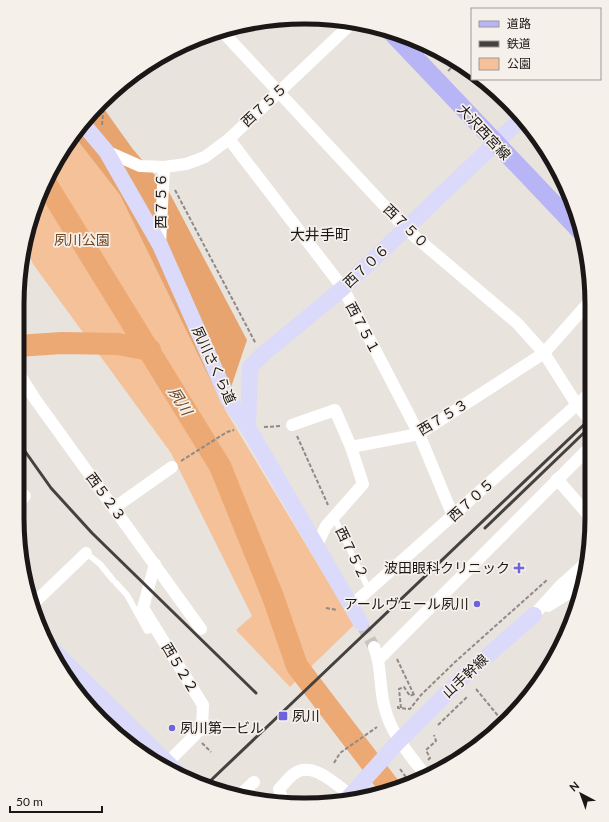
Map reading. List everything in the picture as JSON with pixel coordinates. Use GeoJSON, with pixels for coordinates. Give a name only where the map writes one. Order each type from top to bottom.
{"type":"FeatureCollection","features":[{"type":"Feature","properties":{"kind":"main road","name":"大沢西宮線"},"geometry":{"type":"LineString","coordinates":[[399,40],[573,223]]}},
{"type":"Feature","properties":{"kind":"street","name":"西７５５"},"geometry":{"type":"LineString","coordinates":[[164,168],[186,164],[205,157],[229,139],[348,27]]}},
{"type":"Feature","properties":{"kind":"street","name":"西７５０"},"geometry":{"type":"LineString","coordinates":[[226,36],[406,229],[517,323],[544,353],[577,405],[585,414]]}},
{"type":"Feature","properties":{"kind":"street","name":"西７０６"},"geometry":{"type":"LineString","coordinates":[[248,428],[250,367],[342,288],[517,123]]}},
{"type":"Feature","properties":{"kind":"street","name":"夙川さくら道"},"geometry":{"type":"LineString","coordinates":[[87,128],[106,151],[160,244],[228,399],[248,428],[361,623]]}},
{"type":"Feature","properties":{"kind":"street","name":"西７５１"},"geometry":{"type":"LineString","coordinates":[[229,139],[342,288],[419,434],[453,516]]}},
{"type":"Feature","properties":{"kind":"street","name":"西７５６"},"geometry":{"type":"LineString","coordinates":[[106,151],[140,166],[164,168],[160,244]]}},
{"type":"Feature","properties":{"kind":"street","name":"西７５３"},"geometry":{"type":"LineString","coordinates":[[351,447],[419,434],[544,353],[585,307]]}},
{"type":"Feature","properties":{"kind":"street","name":"西５２３"},"geometry":{"type":"LineString","coordinates":[[24,381],[202,629]]}},
{"type":"Feature","properties":{"kind":"street","name":"西７０５"},"geometry":{"type":"LineString","coordinates":[[351,606],[585,398]]}},
{"type":"Feature","properties":{"kind":"street"},"geometry":{"type":"LineString","coordinates":[[292,425],[335,410],[351,447],[363,484],[326,526],[317,545]]}},
{"type":"Feature","properties":{"kind":"street"},"geometry":{"type":"LineString","coordinates":[[379,659],[585,452]]}},
{"type":"Feature","properties":{"kind":"street"},"geometry":{"type":"LineString","coordinates":[[114,508],[172,468]]}},
{"type":"Feature","properties":{"kind":"street"},"geometry":{"type":"LineString","coordinates":[[557,479],[585,511]]}},
{"type":"Feature","properties":{"kind":"street"},"geometry":{"type":"LineString","coordinates":[[37,600],[86,553]]}},
{"type":"Feature","properties":{"kind":"street","name":"山手幹線"},"geometry":{"type":"LineString","coordinates":[[353,793],[400,741],[464,676],[534,615],[582,561]]}},
{"type":"Feature","properties":{"kind":"street","name":"西５２２"},"geometry":{"type":"LineString","coordinates":[[155,564],[143,608],[203,705],[202,728],[167,762]]}},
{"type":"Feature","properties":{"kind":"street","name":"山手幹線"},"geometry":{"type":"LineString","coordinates":[[534,615],[569,593],[576,586]]}},
{"type":"Feature","properties":{"kind":"street"},"geometry":{"type":"LineString","coordinates":[[374,647],[379,659],[383,704],[389,724],[423,772]]}},
{"type":"Feature","properties":{"kind":"street"},"geometry":{"type":"LineString","coordinates":[[70,671],[94,700],[154,754]]}},
{"type":"Feature","properties":{"kind":"street"},"geometry":{"type":"LineString","coordinates":[[281,797],[279,789],[295,773],[302,770],[310,770],[322,775],[353,793]]}},
{"type":"Feature","properties":{"kind":"street"},"geometry":{"type":"LineString","coordinates":[[244,791],[254,782]]}},
{"type":"Feature","properties":{"kind":"lane"},"geometry":{"type":"LineString","coordinates":[[416,59],[425,51]]}},
{"type":"Feature","properties":{"kind":"lane","name":"西７５２"},"geometry":{"type":"LineString","coordinates":[[334,517],[369,590]]}},
{"type":"Feature","properties":{"kind":"lane"},"geometry":{"type":"LineString","coordinates":[[86,553],[100,564],[127,596],[147,631],[156,628]]}},
{"type":"Feature","properties":{"kind":"path"},"geometry":{"type":"LineString","coordinates":[[175,188],[262,356]]}},
{"type":"Feature","properties":{"kind":"path"},"geometry":{"type":"LineString","coordinates":[[248,428],[292,425],[334,517]]}},
{"type":"Feature","properties":{"kind":"path"},"geometry":{"type":"LineString","coordinates":[[172,468],[227,432]]}},
{"type":"Feature","properties":{"kind":"path"},"geometry":{"type":"LineString","coordinates":[[396,702],[398,708],[410,709],[421,695],[455,662],[549,579]]}},
{"type":"Feature","properties":{"kind":"path"},"geometry":{"type":"LineString","coordinates":[[326,608],[336,610]]}},
{"type":"Feature","properties":{"kind":"path"},"geometry":{"type":"LineString","coordinates":[[392,662],[395,656],[415,696],[410,696],[404,687],[399,689],[401,708]]}},
{"type":"Feature","properties":{"kind":"path"},"geometry":{"type":"LineString","coordinates":[[476,689],[500,718]]}},
{"type":"Feature","properties":{"kind":"path"},"geometry":{"type":"LineString","coordinates":[[438,725],[468,696]]}},
{"type":"Feature","properties":{"kind":"path"},"geometry":{"type":"LineString","coordinates":[[334,763],[340,753],[377,727]]}},
{"type":"Feature","properties":{"kind":"path"},"geometry":{"type":"LineString","coordinates":[[428,760],[430,758],[426,750],[436,741],[434,735]]}},
{"type":"Feature","properties":{"kind":"path"},"geometry":{"type":"LineString","coordinates":[[203,744],[211,752]]}},
{"type":"Feature","properties":{"kind":"path"},"geometry":{"type":"LineString","coordinates":[[400,769],[407,779]]}},
{"type":"Feature","properties":{"kind":"green space","name":"夙川公園"},"geometry":{"type":"Polygon","coordinates":[[[77,140],[120,195],[224,408],[354,625],[290,687],[236,630],[252,616],[171,453],[33,264],[28,254],[29,250],[45,197],[62,164],[77,140]]]}},
{"type":"Feature","properties":{"kind":"shaded area"},"geometry":{"type":"Polygon","coordinates":[[[104,109],[132,148],[169,192],[247,340],[224,408],[120,195],[77,140],[104,109]]]}},
{"type":"Feature","properties":{"kind":"waterway","name":"夙川"},"geometry":{"type":"LineString","coordinates":[[49,188],[220,466],[273,597],[297,666],[388,785]]}},
{"type":"Feature","properties":{"kind":"waterway"},"geometry":{"type":"LineString","coordinates":[[24,346],[62,343],[118,344],[150,350]]}},
{"type":"Feature","properties":{"kind":"tunnel"},"geometry":{"type":"LineString","coordinates":[[361,623],[374,647]]}},
{"type":"Feature","properties":{"kind":"railway"},"geometry":{"type":"LineString","coordinates":[[210,781],[585,424]]}},
{"type":"Feature","properties":{"kind":"railway"},"geometry":{"type":"LineString","coordinates":[[485,528],[585,432]]}},
{"type":"Feature","properties":{"kind":"railway"},"geometry":{"type":"LineString","coordinates":[[24,450],[51,488],[92,533],[256,693]]}},
{"type":"Feature","properties":{"kind":"place","name":"波田眼科クリニック"},"geometry":{"type":"Point","coordinates":[519,568]}},
{"type":"Feature","properties":{"kind":"place","name":"アールヴェール夙川"},"geometry":{"type":"Point","coordinates":[477,604]}},
{"type":"Feature","properties":{"kind":"place","name":"夙川"},"geometry":{"type":"Point","coordinates":[283,716]}},
{"type":"Feature","properties":{"kind":"place","name":"夙川第一ビル"},"geometry":{"type":"Point","coordinates":[172,728]}},
{"type":"Feature","properties":{"kind":"district","name":"大井手町"},"geometry":{"type":"Point","coordinates":[320,235]}}]}
